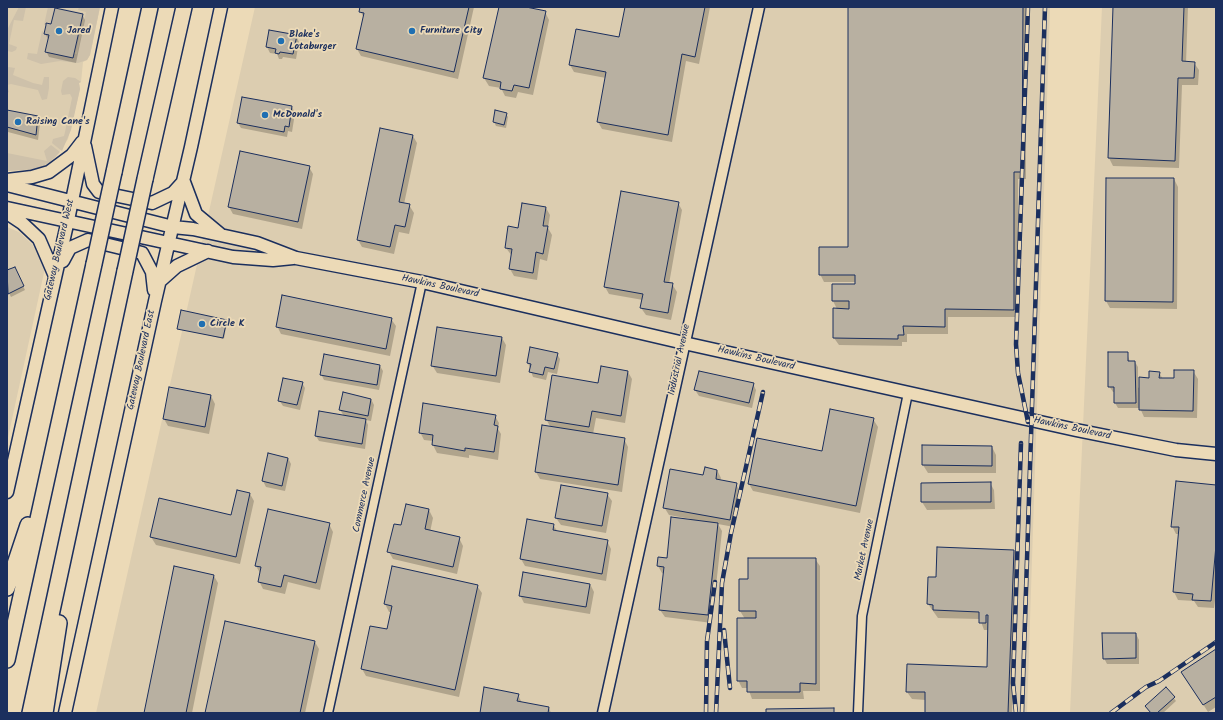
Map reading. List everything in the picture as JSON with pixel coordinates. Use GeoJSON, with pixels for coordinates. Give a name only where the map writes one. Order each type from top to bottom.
{"type":"FeatureCollection","features":[{"type":"Feature","properties":{"kind":"highway"},"geometry":{"type":"LineString","coordinates":[[7,660],[150,7]]}},
{"type":"Feature","properties":{"kind":"highway"},"geometry":{"type":"LineString","coordinates":[[30,713],[184,7]]}},
{"type":"Feature","properties":{"kind":"highway"},"geometry":{"type":"LineString","coordinates":[[177,41],[195,7]]}},
{"type":"Feature","properties":{"kind":"highway"},"geometry":{"type":"LineString","coordinates":[[7,588],[51,456]]}},
{"type":"Feature","properties":{"kind":"highway"},"geometry":{"type":"LineString","coordinates":[[45,713],[76,505]]}},
{"type":"Feature","properties":{"kind":"main road","name":"Gateway Boulevard West"},"geometry":{"type":"LineString","coordinates":[[7,492],[68,220],[112,7]]}},
{"type":"Feature","properties":{"kind":"main road","name":"Gateway Boulevard East"},"geometry":{"type":"LineString","coordinates":[[65,713],[159,282],[173,227],[221,7]]}},
{"type":"Feature","properties":{"kind":"main road"},"geometry":{"type":"LineString","coordinates":[[7,180],[32,177],[49,172],[72,154],[84,139]]}},
{"type":"Feature","properties":{"kind":"main road"},"geometry":{"type":"LineString","coordinates":[[84,139],[93,184],[99,192],[152,203],[173,193],[183,181]]}},
{"type":"Feature","properties":{"kind":"main road"},"geometry":{"type":"LineString","coordinates":[[183,181],[196,214],[220,235]]}},
{"type":"Feature","properties":{"kind":"main road","name":"Hawkins Boulevard"},"geometry":{"type":"LineString","coordinates":[[7,184],[173,227],[193,229],[257,243],[296,258],[422,282],[684,343],[1076,430],[1176,450],[1216,454]]}},
{"type":"Feature","properties":{"kind":"main road","name":"Hawkins Boulevard"},"geometry":{"type":"LineString","coordinates":[[7,208],[233,257],[273,260],[296,258]]}},
{"type":"Feature","properties":{"kind":"main road"},"geometry":{"type":"LineString","coordinates":[[7,213],[22,223],[39,239],[55,276]]}},
{"type":"Feature","properties":{"kind":"main road"},"geometry":{"type":"LineString","coordinates":[[55,276],[70,248],[80,242],[88,240],[142,253],[152,272],[155,301]]}},
{"type":"Feature","properties":{"kind":"main road"},"geometry":{"type":"LineString","coordinates":[[159,282],[177,266],[208,251]]}},
{"type":"Feature","properties":{"kind":"street","name":"Industrial Avenue"},"geometry":{"type":"LineString","coordinates":[[603,713],[759,7]]}},
{"type":"Feature","properties":{"kind":"street","name":"Commerce Avenue"},"geometry":{"type":"LineString","coordinates":[[328,713],[422,282]]}},
{"type":"Feature","properties":{"kind":"street","name":"Market Avenue"},"geometry":{"type":"LineString","coordinates":[[858,713],[862,616],[908,393]]}},
{"type":"Feature","properties":{"kind":"shaded area"},"geometry":{"type":"Polygon","coordinates":[[[7,7],[100,7],[90,55],[87,60],[83,62],[81,82],[79,83],[80,89],[68,139],[56,157],[38,169],[7,171],[7,7]]]}},
{"type":"Feature","properties":{"kind":"shaded area"},"geometry":{"type":"Polygon","coordinates":[[[19,7],[26,7],[23,21],[14,20],[9,44],[17,47],[16,50],[12,52],[7,51],[7,30],[19,7]]]}},
{"type":"Feature","properties":{"kind":"shaded area"},"geometry":{"type":"Polygon","coordinates":[[[48,7],[56,7],[84,13],[76,52],[83,14],[55,8],[51,24],[47,23],[44,25],[48,7]]]}},
{"type":"Feature","properties":{"kind":"shaded area"},"geometry":{"type":"Polygon","coordinates":[[[79,7],[100,7],[90,55],[87,60],[78,63],[60,61],[41,64],[27,59],[28,53],[37,54],[42,31],[49,35],[45,52],[73,58],[74,54],[77,54],[86,12],[78,10],[79,7]]]}},
{"type":"Feature","properties":{"kind":"shaded area"},"geometry":{"type":"Polygon","coordinates":[[[255,7],[1050,7],[1027,713],[96,713],[255,7]]]}},
{"type":"Feature","properties":{"kind":"shaded area"},"geometry":{"type":"Polygon","coordinates":[[[1102,7],[1216,7],[1216,713],[1070,713],[1102,7]]]}},
{"type":"Feature","properties":{"kind":"shaded area"},"geometry":{"type":"Polygon","coordinates":[[[9,67],[15,68],[13,75],[33,83],[42,85],[44,77],[49,77],[47,99],[42,100],[38,90],[11,84],[7,85],[7,68],[9,67]]]}},
{"type":"Feature","properties":{"kind":"shaded area"},"geometry":{"type":"Polygon","coordinates":[[[68,77],[75,78],[81,82],[79,83],[80,89],[71,130],[62,151],[52,143],[53,139],[64,136],[65,132],[72,98],[70,94],[62,95],[61,91],[63,81],[68,77]]]}},
{"type":"Feature","properties":{"kind":"shaded area"},"geometry":{"type":"Polygon","coordinates":[[[51,145],[60,152],[50,162],[38,169],[7,171],[7,153],[47,161],[44,151],[51,145]]]}},
{"type":"Feature","properties":{"kind":"shaded area"},"geometry":{"type":"Polygon","coordinates":[[[7,227],[19,232],[33,245],[45,268],[7,442],[7,227]]]}},
{"type":"Feature","properties":{"kind":"building","name":"Furniture City"},"geometry":{"type":"Polygon","coordinates":[[[360,7],[469,7],[454,72],[356,49],[364,13],[359,12],[360,7]]]}},
{"type":"Feature","properties":{"kind":"building"},"geometry":{"type":"Polygon","coordinates":[[[499,7],[526,7],[546,11],[529,88],[514,85],[512,91],[500,89],[501,82],[483,78],[499,7]]]}},
{"type":"Feature","properties":{"kind":"building"},"geometry":{"type":"Polygon","coordinates":[[[625,7],[705,7],[695,57],[682,54],[668,135],[597,122],[606,72],[569,65],[576,29],[619,37],[625,7]]]}},
{"type":"Feature","properties":{"kind":"building"},"geometry":{"type":"Polygon","coordinates":[[[848,7],[1023,7],[1022,172],[1014,172],[1014,310],[945,309],[945,327],[903,326],[904,335],[898,335],[898,339],[833,338],[833,308],[849,309],[849,301],[832,301],[832,284],[855,284],[855,275],[819,275],[819,247],[848,247],[848,7]]]}},
{"type":"Feature","properties":{"kind":"building"},"geometry":{"type":"Polygon","coordinates":[[[1113,7],[1184,7],[1182,61],[1195,62],[1194,78],[1178,78],[1175,161],[1108,158],[1113,7]]]}},
{"type":"Feature","properties":{"kind":"building"},"geometry":{"type":"Polygon","coordinates":[[[55,8],[83,14],[73,58],[45,52],[49,35],[44,34],[46,23],[51,24],[55,8]]]}},
{"type":"Feature","properties":{"kind":"building","name":"Blake's Lotaburger"},"geometry":{"type":"Polygon","coordinates":[[[269,30],[297,35],[293,54],[280,52],[279,54],[275,53],[276,49],[266,47],[269,30]]]}},
{"type":"Feature","properties":{"kind":"building","name":"McDonald's"},"geometry":{"type":"Polygon","coordinates":[[[242,97],[292,106],[289,127],[285,126],[284,132],[237,123],[242,97]]]}},
{"type":"Feature","properties":{"kind":"building"},"geometry":{"type":"Polygon","coordinates":[[[7,110],[38,116],[36,135],[7,127],[7,110]]]}},
{"type":"Feature","properties":{"kind":"building"},"geometry":{"type":"Polygon","coordinates":[[[495,110],[507,113],[504,125],[493,122],[495,110]]]}},
{"type":"Feature","properties":{"kind":"building"},"geometry":{"type":"Polygon","coordinates":[[[380,128],[413,135],[399,202],[410,204],[405,227],[395,225],[390,247],[357,240],[380,128]]]}},
{"type":"Feature","properties":{"kind":"building"},"geometry":{"type":"Polygon","coordinates":[[[240,151],[310,166],[298,222],[228,207],[240,151]]]}},
{"type":"Feature","properties":{"kind":"building"},"geometry":{"type":"Polygon","coordinates":[[[1106,178],[1174,178],[1173,302],[1105,301],[1106,178]]]}},
{"type":"Feature","properties":{"kind":"building"},"geometry":{"type":"Polygon","coordinates":[[[621,191],[679,202],[664,282],[673,283],[668,313],[640,308],[643,294],[604,287],[621,191]]]}},
{"type":"Feature","properties":{"kind":"building"},"geometry":{"type":"Polygon","coordinates":[[[522,203],[546,207],[543,226],[548,226],[543,254],[536,252],[533,273],[509,269],[512,249],[505,248],[508,226],[518,228],[522,203]]]}},
{"type":"Feature","properties":{"kind":"building"},"geometry":{"type":"Polygon","coordinates":[[[15,267],[24,286],[8,294],[7,270],[15,267]]]}},
{"type":"Feature","properties":{"kind":"building"},"geometry":{"type":"Polygon","coordinates":[[[282,295],[392,318],[386,349],[276,327],[282,295]]]}},
{"type":"Feature","properties":{"kind":"building","name":"Circle K"},"geometry":{"type":"Polygon","coordinates":[[[181,310],[227,320],[223,338],[177,329],[181,310]]]}},
{"type":"Feature","properties":{"kind":"building"},"geometry":{"type":"Polygon","coordinates":[[[437,327],[502,337],[496,376],[431,366],[437,327]]]}},
{"type":"Feature","properties":{"kind":"building"},"geometry":{"type":"Polygon","coordinates":[[[530,347],[558,353],[554,369],[545,367],[543,375],[529,372],[531,364],[527,363],[530,347]]]}},
{"type":"Feature","properties":{"kind":"building"},"geometry":{"type":"Polygon","coordinates":[[[1108,352],[1128,352],[1128,361],[1135,361],[1136,403],[1114,403],[1114,387],[1108,387],[1108,352]]]}},
{"type":"Feature","properties":{"kind":"building"},"geometry":{"type":"Polygon","coordinates":[[[324,354],[380,365],[377,385],[320,375],[324,354]]]}},
{"type":"Feature","properties":{"kind":"building"},"geometry":{"type":"Polygon","coordinates":[[[601,366],[628,371],[621,416],[592,411],[589,427],[545,420],[552,375],[598,383],[601,366]]]}},
{"type":"Feature","properties":{"kind":"building"},"geometry":{"type":"Polygon","coordinates":[[[1174,370],[1194,370],[1193,411],[1139,410],[1139,377],[1149,378],[1149,371],[1160,372],[1159,378],[1174,378],[1174,370]]]}},
{"type":"Feature","properties":{"kind":"building"},"geometry":{"type":"Polygon","coordinates":[[[699,371],[754,383],[749,403],[694,390],[699,371]]]}},
{"type":"Feature","properties":{"kind":"building"},"geometry":{"type":"Polygon","coordinates":[[[283,378],[303,382],[297,405],[278,401],[283,378]]]}},
{"type":"Feature","properties":{"kind":"building"},"geometry":{"type":"Polygon","coordinates":[[[169,387],[211,395],[205,427],[163,419],[169,387]]]}},
{"type":"Feature","properties":{"kind":"building"},"geometry":{"type":"Polygon","coordinates":[[[343,392],[371,399],[368,416],[339,410],[343,392]]]}},
{"type":"Feature","properties":{"kind":"building"},"geometry":{"type":"Polygon","coordinates":[[[423,403],[496,415],[494,425],[498,426],[494,452],[465,448],[465,451],[432,445],[433,435],[419,433],[423,403]]]}},
{"type":"Feature","properties":{"kind":"building"},"geometry":{"type":"Polygon","coordinates":[[[830,409],[874,418],[856,506],[748,484],[757,438],[822,451],[830,409]]]}},
{"type":"Feature","properties":{"kind":"building"},"geometry":{"type":"Polygon","coordinates":[[[319,411],[366,419],[362,444],[315,436],[319,411]]]}},
{"type":"Feature","properties":{"kind":"building"},"geometry":{"type":"Polygon","coordinates":[[[542,425],[625,438],[618,485],[535,472],[542,425]]]}},
{"type":"Feature","properties":{"kind":"building"},"geometry":{"type":"Polygon","coordinates":[[[922,445],[992,446],[992,466],[922,465],[922,445]]]}},
{"type":"Feature","properties":{"kind":"building"},"geometry":{"type":"Polygon","coordinates":[[[268,453],[288,458],[282,486],[262,481],[268,453]]]}},
{"type":"Feature","properties":{"kind":"building"},"geometry":{"type":"Polygon","coordinates":[[[705,467],[717,470],[716,479],[737,483],[730,520],[663,508],[670,469],[703,475],[705,467]]]}},
{"type":"Feature","properties":{"kind":"building"},"geometry":{"type":"Polygon","coordinates":[[[1176,481],[1216,485],[1216,545],[1211,601],[1192,600],[1193,594],[1173,592],[1179,527],[1171,527],[1176,481]]]}},
{"type":"Feature","properties":{"kind":"building"},"geometry":{"type":"Polygon","coordinates":[[[991,482],[991,502],[921,502],[921,483],[991,482]]]}},
{"type":"Feature","properties":{"kind":"building"},"geometry":{"type":"Polygon","coordinates":[[[561,485],[608,493],[602,526],[555,518],[561,485]]]}},
{"type":"Feature","properties":{"kind":"building"},"geometry":{"type":"Polygon","coordinates":[[[237,490],[250,493],[236,557],[150,537],[159,498],[231,515],[237,490]]]}},
{"type":"Feature","properties":{"kind":"building"},"geometry":{"type":"Polygon","coordinates":[[[406,504],[429,509],[425,529],[460,537],[453,567],[387,552],[394,524],[401,525],[406,504]]]}},
{"type":"Feature","properties":{"kind":"building"},"geometry":{"type":"Polygon","coordinates":[[[268,509],[330,523],[316,583],[284,575],[281,587],[258,582],[261,567],[255,566],[268,509]]]}},
{"type":"Feature","properties":{"kind":"building"},"geometry":{"type":"Polygon","coordinates":[[[671,517],[718,523],[708,615],[659,610],[664,567],[657,566],[658,557],[667,558],[671,517]]]}},
{"type":"Feature","properties":{"kind":"building"},"geometry":{"type":"Polygon","coordinates":[[[527,519],[554,524],[553,530],[608,540],[602,574],[520,559],[527,519]]]}},
{"type":"Feature","properties":{"kind":"building"},"geometry":{"type":"Polygon","coordinates":[[[937,547],[1014,550],[1008,713],[925,713],[925,692],[906,692],[907,664],[987,667],[988,615],[986,615],[986,623],[979,623],[979,612],[933,610],[933,605],[927,604],[928,577],[936,577],[937,547]]]}},
{"type":"Feature","properties":{"kind":"building"},"geometry":{"type":"Polygon","coordinates":[[[748,558],[816,558],[816,684],[800,683],[800,692],[747,692],[747,681],[737,681],[737,618],[756,618],[756,611],[739,611],[739,579],[748,579],[748,558]]]}},
{"type":"Feature","properties":{"kind":"building"},"geometry":{"type":"Polygon","coordinates":[[[174,566],[214,575],[186,713],[144,713],[174,566]]]}},
{"type":"Feature","properties":{"kind":"building"},"geometry":{"type":"Polygon","coordinates":[[[392,566],[478,585],[455,690],[361,669],[370,626],[387,629],[392,606],[384,604],[392,566]]]}},
{"type":"Feature","properties":{"kind":"building"},"geometry":{"type":"Polygon","coordinates":[[[523,572],[590,584],[586,607],[519,596],[523,572]]]}},
{"type":"Feature","properties":{"kind":"building"},"geometry":{"type":"Polygon","coordinates":[[[225,621],[315,641],[300,713],[205,713],[225,621]]]}},
{"type":"Feature","properties":{"kind":"building"},"geometry":{"type":"Polygon","coordinates":[[[1102,633],[1136,633],[1136,658],[1103,659],[1102,633]]]}},
{"type":"Feature","properties":{"kind":"building"},"geometry":{"type":"Polygon","coordinates":[[[1216,649],[1216,697],[1203,705],[1181,672],[1216,649]]]}},
{"type":"Feature","properties":{"kind":"building"},"geometry":{"type":"Polygon","coordinates":[[[484,687],[519,694],[517,701],[549,707],[548,713],[480,713],[484,687]]]}},
{"type":"Feature","properties":{"kind":"building"},"geometry":{"type":"Polygon","coordinates":[[[1166,687],[1175,697],[1157,713],[1151,713],[1145,706],[1166,687]]]}},
{"type":"Feature","properties":{"kind":"building"},"geometry":{"type":"Polygon","coordinates":[[[834,708],[834,713],[766,713],[766,709],[834,708]]]}},
{"type":"Feature","properties":{"kind":"railway"},"geometry":{"type":"LineString","coordinates":[[1028,7],[1016,344],[1018,373],[1028,422]]}},
{"type":"Feature","properties":{"kind":"railway"},"geometry":{"type":"LineString","coordinates":[[1022,713],[1045,7]]}},
{"type":"Feature","properties":{"kind":"railway"},"geometry":{"type":"LineString","coordinates":[[716,713],[722,583],[731,533],[763,392]]}},
{"type":"Feature","properties":{"kind":"railway"},"geometry":{"type":"LineString","coordinates":[[1016,713],[1013,683],[1021,443]]}},
{"type":"Feature","properties":{"kind":"railway"},"geometry":{"type":"LineString","coordinates":[[706,713],[707,641],[715,582]]}},
{"type":"Feature","properties":{"kind":"railway"},"geometry":{"type":"LineString","coordinates":[[724,630],[730,688]]}},
{"type":"Feature","properties":{"kind":"railway"},"geometry":{"type":"LineString","coordinates":[[1111,713],[1146,687],[1159,681],[1216,642]]}},
{"type":"Feature","properties":{"kind":"place","name":"Jared"},"geometry":{"type":"Point","coordinates":[59,31]}},
{"type":"Feature","properties":{"kind":"place","name":"Furniture City"},"geometry":{"type":"Point","coordinates":[412,31]}},
{"type":"Feature","properties":{"kind":"place","name":"Blake's Lotaburger"},"geometry":{"type":"Point","coordinates":[281,41]}},
{"type":"Feature","properties":{"kind":"place","name":"McDonald's"},"geometry":{"type":"Point","coordinates":[265,115]}},
{"type":"Feature","properties":{"kind":"place","name":"Raising Cane's"},"geometry":{"type":"Point","coordinates":[18,122]}},
{"type":"Feature","properties":{"kind":"place","name":"Circle K"},"geometry":{"type":"Point","coordinates":[202,324]}}]}
